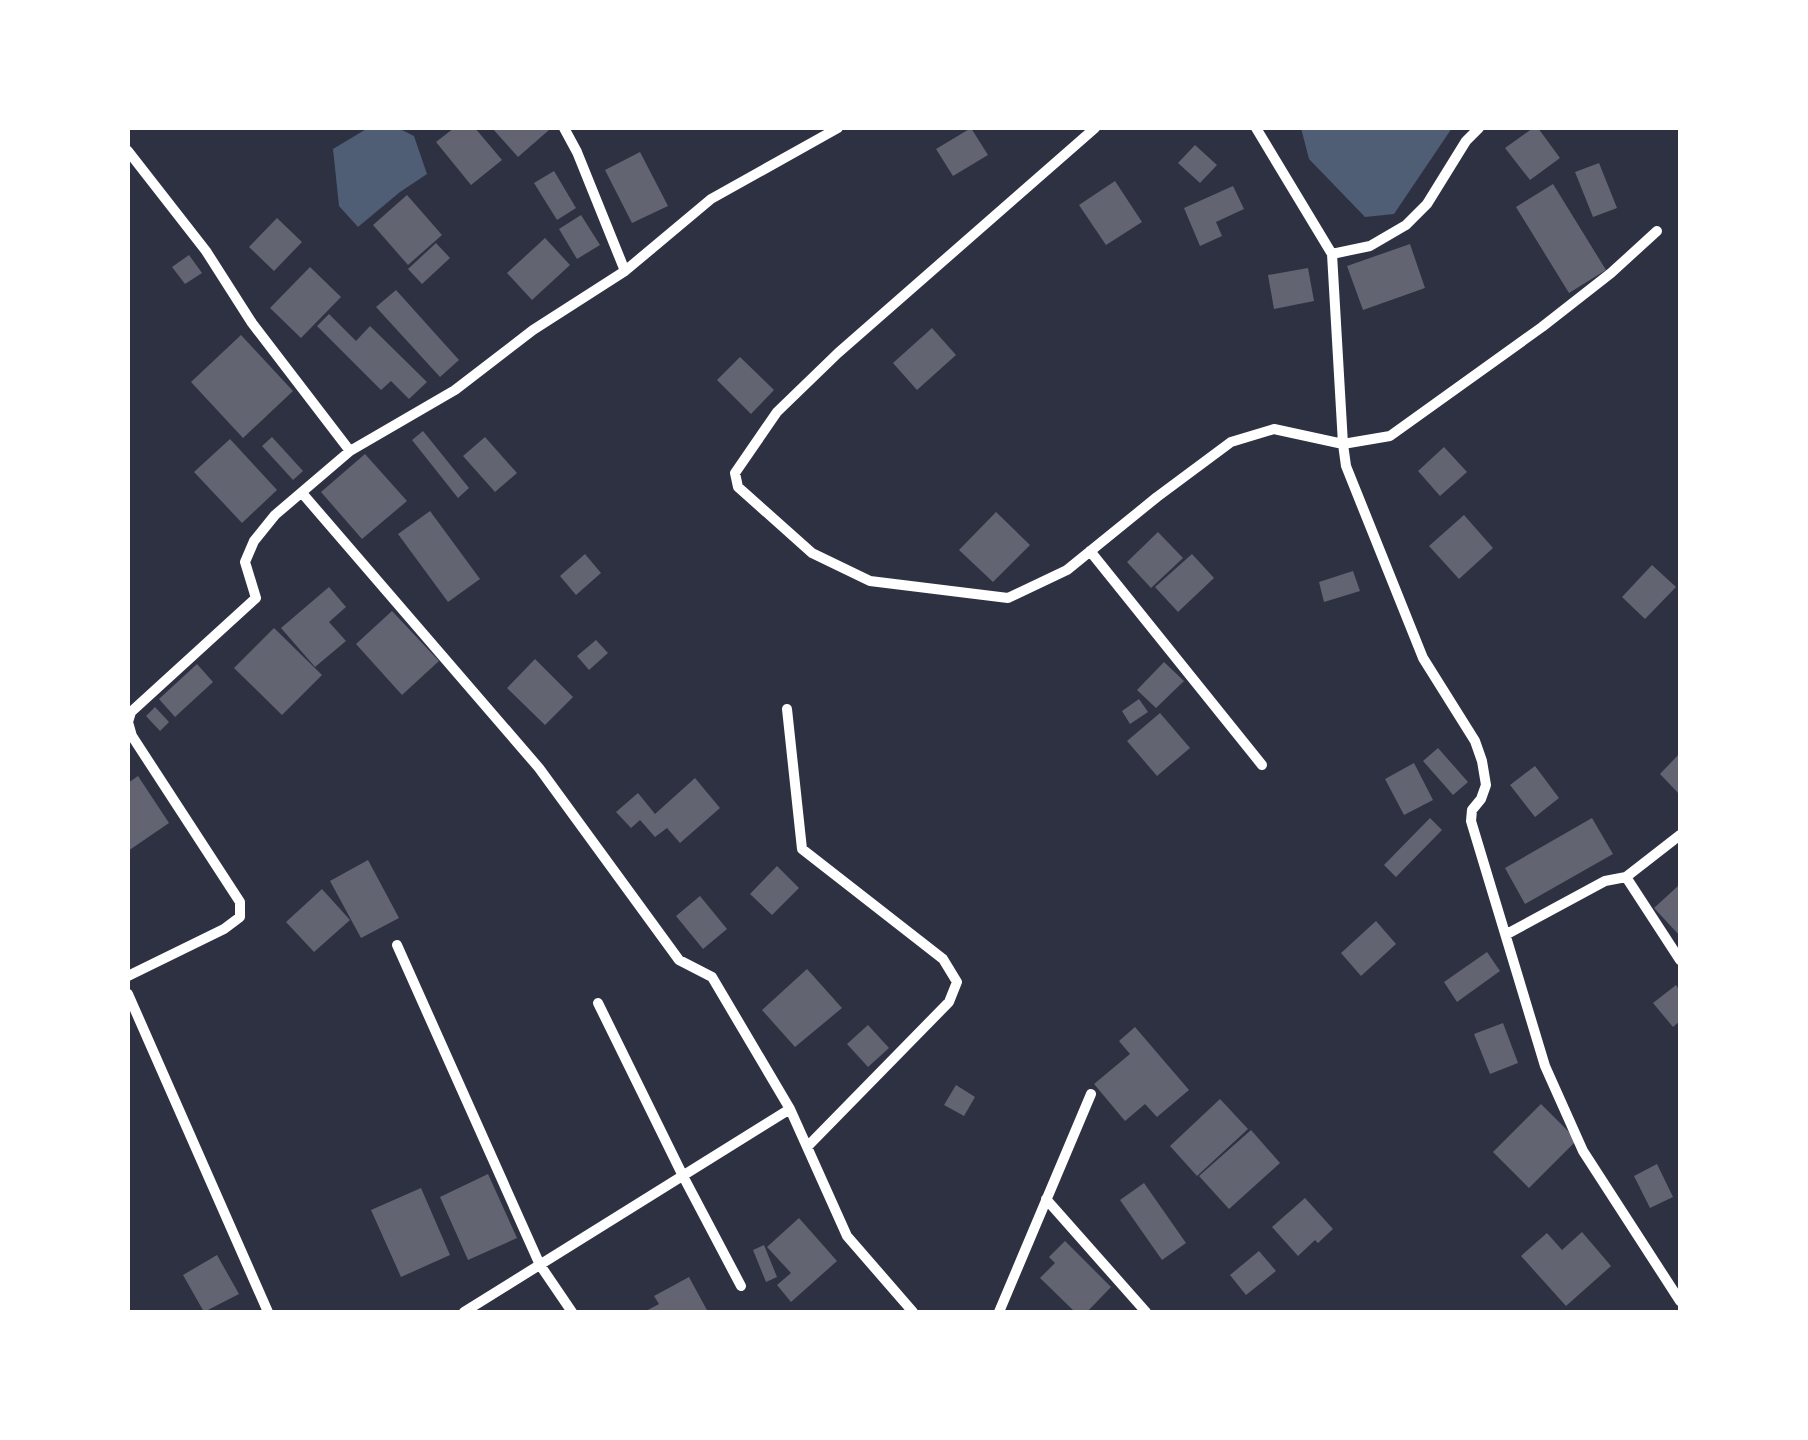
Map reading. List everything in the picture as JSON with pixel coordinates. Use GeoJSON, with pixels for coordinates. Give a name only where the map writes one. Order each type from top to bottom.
{"type":"FeatureCollection","features":[{"type":"Feature","properties":{"kind":"street"},"geometry":{"type":"LineString","coordinates":[[564,128],[625,272]]}},
{"type":"Feature","properties":{"kind":"street"},"geometry":{"type":"LineString","coordinates":[[128,976],[224,929],[240,916],[240,902],[132,736],[128,722],[132,712],[256,598],[245,562],[254,541],[275,515],[350,451],[454,390],[533,330],[625,272],[711,199],[838,128]]}},
{"type":"Feature","properties":{"kind":"street"},"geometry":{"type":"LineString","coordinates":[[1095,128],[776,412],[735,473],[738,487],[812,553],[870,581],[1008,598],[1067,570],[1230,442],[1274,429],[1343,444],[1390,436],[1542,328],[1612,273],[1657,231]]}},
{"type":"Feature","properties":{"kind":"street"},"geometry":{"type":"LineString","coordinates":[[1256,128],[1332,254],[1346,466],[1423,658],[1474,740],[1482,760],[1486,785],[1472,810],[1471,820],[1545,1066],[1583,1152],[1680,1301]]}},
{"type":"Feature","properties":{"kind":"street"},"geometry":{"type":"LineString","coordinates":[[1332,254],[1370,246],[1406,225],[1427,204],[1466,140],[1478,128]]}},
{"type":"Feature","properties":{"kind":"street"},"geometry":{"type":"LineString","coordinates":[[128,150],[206,250],[252,323],[350,451]]}},
{"type":"Feature","properties":{"kind":"street"},"geometry":{"type":"LineString","coordinates":[[302,493],[539,768],[679,960],[712,978],[790,1109],[847,1236],[913,1312]]}},
{"type":"Feature","properties":{"kind":"street"},"geometry":{"type":"LineString","coordinates":[[1090,551],[1262,766]]}},
{"type":"Feature","properties":{"kind":"street"},"geometry":{"type":"LineString","coordinates":[[787,709],[802,850],[942,959],[956,982],[949,1002],[807,1147]]}},
{"type":"Feature","properties":{"kind":"street"},"geometry":{"type":"LineString","coordinates":[[1507,934],[1605,880],[1626,877],[1680,835]]}},
{"type":"Feature","properties":{"kind":"street"},"geometry":{"type":"LineString","coordinates":[[1626,877],[1680,960]]}},
{"type":"Feature","properties":{"kind":"street"},"geometry":{"type":"LineString","coordinates":[[397,945],[540,1266],[572,1312]]}},
{"type":"Feature","properties":{"kind":"street"},"geometry":{"type":"LineString","coordinates":[[128,994],[268,1312]]}},
{"type":"Feature","properties":{"kind":"street"},"geometry":{"type":"LineString","coordinates":[[598,1003],[741,1286]]}},
{"type":"Feature","properties":{"kind":"street"},"geometry":{"type":"LineString","coordinates":[[999,1312],[1091,1094]]}},
{"type":"Feature","properties":{"kind":"street"},"geometry":{"type":"LineString","coordinates":[[464,1312],[790,1109]]}},
{"type":"Feature","properties":{"kind":"street"},"geometry":{"type":"LineString","coordinates":[[1046,1199],[1146,1312]]}},
{"type":"Feature","properties":{"kind":"water"},"geometry":{"type":"Polygon","coordinates":[[[368,128],[398,128],[414,136],[427,174],[358,227],[339,206],[333,149],[368,128]]]}},
{"type":"Feature","properties":{"kind":"water"},"geometry":{"type":"Polygon","coordinates":[[[1301,128],[1452,128],[1394,214],[1365,217],[1309,159],[1301,128]]]}},
{"type":"Feature","properties":{"kind":"building"},"geometry":{"type":"Polygon","coordinates":[[[454,128],[475,128],[502,160],[471,185],[436,142],[454,128]]]}},
{"type":"Feature","properties":{"kind":"building"},"geometry":{"type":"Polygon","coordinates":[[[492,128],[546,128],[549,130],[518,157],[492,128]]]}},
{"type":"Feature","properties":{"kind":"building"},"geometry":{"type":"Polygon","coordinates":[[[971,128],[988,155],[953,176],[936,149],[971,128]]]}},
{"type":"Feature","properties":{"kind":"building"},"geometry":{"type":"Polygon","coordinates":[[[1538,128],[1560,158],[1530,180],[1505,148],[1538,128]]]}},
{"type":"Feature","properties":{"kind":"building"},"geometry":{"type":"Polygon","coordinates":[[[1195,145],[1217,165],[1200,183],[1178,163],[1195,145]]]}},
{"type":"Feature","properties":{"kind":"building"},"geometry":{"type":"Polygon","coordinates":[[[640,152],[668,206],[632,223],[605,170],[640,152]]]}},
{"type":"Feature","properties":{"kind":"building"},"geometry":{"type":"Polygon","coordinates":[[[1599,163],[1617,208],[1593,217],[1575,172],[1599,163]]]}},
{"type":"Feature","properties":{"kind":"building"},"geometry":{"type":"Polygon","coordinates":[[[554,171],[576,208],[557,220],[534,183],[554,171]]]}},
{"type":"Feature","properties":{"kind":"building"},"geometry":{"type":"Polygon","coordinates":[[[1115,181],[1142,222],[1106,245],[1079,205],[1115,181]]]}},
{"type":"Feature","properties":{"kind":"building"},"geometry":{"type":"Polygon","coordinates":[[[1553,184],[1606,270],[1569,293],[1516,207],[1553,184]]]}},
{"type":"Feature","properties":{"kind":"building"},"geometry":{"type":"Polygon","coordinates":[[[1233,186],[1244,209],[1216,222],[1222,236],[1200,246],[1184,208],[1233,186]]]}},
{"type":"Feature","properties":{"kind":"building"},"geometry":{"type":"Polygon","coordinates":[[[407,195],[442,235],[408,265],[373,225],[407,195]]]}},
{"type":"Feature","properties":{"kind":"building"},"geometry":{"type":"Polygon","coordinates":[[[581,215],[600,245],[577,259],[559,229],[581,215]]]}},
{"type":"Feature","properties":{"kind":"building"},"geometry":{"type":"Polygon","coordinates":[[[277,218],[302,242],[274,271],[249,247],[277,218]]]}},
{"type":"Feature","properties":{"kind":"building"},"geometry":{"type":"Polygon","coordinates":[[[545,238],[570,265],[532,300],[507,273],[545,238]]]}},
{"type":"Feature","properties":{"kind":"building"},"geometry":{"type":"Polygon","coordinates":[[[436,243],[450,258],[422,284],[408,269],[436,243]]]}},
{"type":"Feature","properties":{"kind":"building"},"geometry":{"type":"Polygon","coordinates":[[[1410,244],[1425,288],[1363,310],[1347,266],[1410,244]]]}},
{"type":"Feature","properties":{"kind":"building"},"geometry":{"type":"Polygon","coordinates":[[[189,255],[202,273],[185,284],[172,267],[189,255]]]}},
{"type":"Feature","properties":{"kind":"building"},"geometry":{"type":"Polygon","coordinates":[[[310,267],[341,297],[301,338],[270,308],[310,267]]]}},
{"type":"Feature","properties":{"kind":"building"},"geometry":{"type":"Polygon","coordinates":[[[1308,268],[1314,301],[1274,309],[1268,275],[1308,268]]]}},
{"type":"Feature","properties":{"kind":"building"},"geometry":{"type":"Polygon","coordinates":[[[396,290],[459,360],[440,377],[376,307],[396,290]]]}},
{"type":"Feature","properties":{"kind":"building"},"geometry":{"type":"Polygon","coordinates":[[[329,314],[356,341],[370,326],[427,382],[409,399],[391,381],[381,390],[317,326],[329,314]]]}},
{"type":"Feature","properties":{"kind":"building"},"geometry":{"type":"Polygon","coordinates":[[[932,328],[956,355],[917,390],[893,363],[932,328]]]}},
{"type":"Feature","properties":{"kind":"building"},"geometry":{"type":"Polygon","coordinates":[[[241,335],[293,391],[243,438],[191,382],[241,335]]]}},
{"type":"Feature","properties":{"kind":"building"},"geometry":{"type":"Polygon","coordinates":[[[740,357],[774,390],[751,414],[717,380],[740,357]]]}},
{"type":"Feature","properties":{"kind":"building"},"geometry":{"type":"Polygon","coordinates":[[[423,431],[469,488],[458,498],[412,440],[423,431]]]}},
{"type":"Feature","properties":{"kind":"building"},"geometry":{"type":"Polygon","coordinates":[[[272,437],[303,471],[293,480],[262,446],[272,437]]]}},
{"type":"Feature","properties":{"kind":"building"},"geometry":{"type":"Polygon","coordinates":[[[485,437],[517,473],[495,492],[463,456],[485,437]]]}},
{"type":"Feature","properties":{"kind":"building"},"geometry":{"type":"Polygon","coordinates":[[[230,439],[277,490],[242,523],[194,472],[230,439]]]}},
{"type":"Feature","properties":{"kind":"building"},"geometry":{"type":"Polygon","coordinates":[[[1444,447],[1467,472],[1440,496],[1418,471],[1444,447]]]}},
{"type":"Feature","properties":{"kind":"building"},"geometry":{"type":"Polygon","coordinates":[[[365,454],[407,501],[362,539],[321,492],[365,454]]]}},
{"type":"Feature","properties":{"kind":"building"},"geometry":{"type":"Polygon","coordinates":[[[430,511],[480,579],[448,602],[398,534],[430,511]]]}},
{"type":"Feature","properties":{"kind":"building"},"geometry":{"type":"Polygon","coordinates":[[[996,512],[1030,545],[993,582],[959,550],[996,512]]]}},
{"type":"Feature","properties":{"kind":"building"},"geometry":{"type":"Polygon","coordinates":[[[1464,515],[1493,548],[1459,579],[1429,546],[1464,515]]]}},
{"type":"Feature","properties":{"kind":"building"},"geometry":{"type":"Polygon","coordinates":[[[1158,532],[1183,558],[1151,588],[1127,562],[1158,532]]]}},
{"type":"Feature","properties":{"kind":"building"},"geometry":{"type":"Polygon","coordinates":[[[585,554],[601,573],[576,595],[560,576],[585,554]]]}},
{"type":"Feature","properties":{"kind":"building"},"geometry":{"type":"Polygon","coordinates":[[[1192,554],[1214,578],[1178,612],[1155,587],[1192,554]]]}},
{"type":"Feature","properties":{"kind":"building"},"geometry":{"type":"Polygon","coordinates":[[[1652,565],[1676,587],[1645,619],[1622,597],[1652,565]]]}},
{"type":"Feature","properties":{"kind":"building"},"geometry":{"type":"Polygon","coordinates":[[[1353,571],[1360,591],[1324,602],[1319,582],[1353,571]]]}},
{"type":"Feature","properties":{"kind":"building"},"geometry":{"type":"Polygon","coordinates":[[[329,587],[346,607],[329,622],[346,641],[315,667],[281,628],[329,587]]]}},
{"type":"Feature","properties":{"kind":"building"},"geometry":{"type":"Polygon","coordinates":[[[392,611],[439,661],[402,695],[356,644],[392,611]]]}},
{"type":"Feature","properties":{"kind":"building"},"geometry":{"type":"Polygon","coordinates":[[[274,628],[322,675],[282,715],[234,668],[274,628]]]}},
{"type":"Feature","properties":{"kind":"building"},"geometry":{"type":"Polygon","coordinates":[[[596,640],[608,653],[589,670],[577,656],[596,640]]]}},
{"type":"Feature","properties":{"kind":"building"},"geometry":{"type":"Polygon","coordinates":[[[535,659],[573,697],[545,725],[507,688],[535,659]]]}},
{"type":"Feature","properties":{"kind":"building"},"geometry":{"type":"Polygon","coordinates":[[[1164,662],[1184,681],[1156,708],[1137,690],[1164,662]]]}},
{"type":"Feature","properties":{"kind":"building"},"geometry":{"type":"Polygon","coordinates":[[[197,664],[213,682],[175,717],[159,699],[197,664]]]}},
{"type":"Feature","properties":{"kind":"building"},"geometry":{"type":"Polygon","coordinates":[[[1139,699],[1148,712],[1130,724],[1122,711],[1139,699]]]}},
{"type":"Feature","properties":{"kind":"building"},"geometry":{"type":"Polygon","coordinates":[[[155,707],[169,722],[160,731],[146,716],[155,707]]]}},
{"type":"Feature","properties":{"kind":"building"},"geometry":{"type":"Polygon","coordinates":[[[1160,713],[1190,748],[1157,776],[1127,741],[1160,713]]]}},
{"type":"Feature","properties":{"kind":"building"},"geometry":{"type":"Polygon","coordinates":[[[1438,748],[1468,782],[1453,795],[1423,761],[1438,748]]]}},
{"type":"Feature","properties":{"kind":"building"},"geometry":{"type":"Polygon","coordinates":[[[1680,753],[1680,795],[1660,774],[1680,753]]]}},
{"type":"Feature","properties":{"kind":"building"},"geometry":{"type":"Polygon","coordinates":[[[1414,763],[1433,800],[1404,815],[1385,779],[1414,763]]]}},
{"type":"Feature","properties":{"kind":"building"},"geometry":{"type":"Polygon","coordinates":[[[1535,766],[1559,798],[1535,817],[1510,785],[1535,766]]]}},
{"type":"Feature","properties":{"kind":"building"},"geometry":{"type":"Polygon","coordinates":[[[138,776],[169,823],[128,851],[128,783],[138,776]]]}},
{"type":"Feature","properties":{"kind":"building"},"geometry":{"type":"Polygon","coordinates":[[[695,778],[720,808],[680,843],[667,828],[655,837],[640,820],[631,828],[616,812],[638,793],[655,814],[695,778]]]}},
{"type":"Feature","properties":{"kind":"building"},"geometry":{"type":"Polygon","coordinates":[[[1430,818],[1442,830],[1396,877],[1384,865],[1430,818]]]}},
{"type":"Feature","properties":{"kind":"building"},"geometry":{"type":"Polygon","coordinates":[[[1592,818],[1613,854],[1525,904],[1505,868],[1592,818]]]}},
{"type":"Feature","properties":{"kind":"building"},"geometry":{"type":"Polygon","coordinates":[[[368,860],[399,918],[361,938],[330,881],[368,860]]]}},
{"type":"Feature","properties":{"kind":"building"},"geometry":{"type":"Polygon","coordinates":[[[777,866],[799,888],[772,915],[750,894],[777,866]]]}},
{"type":"Feature","properties":{"kind":"building"},"geometry":{"type":"Polygon","coordinates":[[[1680,888],[1680,936],[1654,908],[1680,888]]]}},
{"type":"Feature","properties":{"kind":"building"},"geometry":{"type":"Polygon","coordinates":[[[322,889],[350,920],[314,952],[286,922],[322,889]]]}},
{"type":"Feature","properties":{"kind":"building"},"geometry":{"type":"Polygon","coordinates":[[[700,896],[727,929],[703,949],[676,916],[700,896]]]}},
{"type":"Feature","properties":{"kind":"building"},"geometry":{"type":"Polygon","coordinates":[[[1376,921],[1396,944],[1361,976],[1341,953],[1376,921]]]}},
{"type":"Feature","properties":{"kind":"building"},"geometry":{"type":"Polygon","coordinates":[[[1487,952],[1500,971],[1457,1002],[1444,982],[1487,952]]]}},
{"type":"Feature","properties":{"kind":"building"},"geometry":{"type":"Polygon","coordinates":[[[807,969],[842,1008],[795,1047],[762,1010],[807,969]]]}},
{"type":"Feature","properties":{"kind":"building"},"geometry":{"type":"Polygon","coordinates":[[[1676,985],[1680,991],[1680,1021],[1673,1027],[1653,1003],[1676,985]]]}},
{"type":"Feature","properties":{"kind":"building"},"geometry":{"type":"Polygon","coordinates":[[[1503,1023],[1518,1063],[1490,1074],[1474,1034],[1503,1023]]]}},
{"type":"Feature","properties":{"kind":"building"},"geometry":{"type":"Polygon","coordinates":[[[868,1025],[889,1048],[868,1067],[847,1044],[868,1025]]]}},
{"type":"Feature","properties":{"kind":"building"},"geometry":{"type":"Polygon","coordinates":[[[1135,1027],[1189,1090],[1157,1117],[1145,1104],[1125,1121],[1094,1084],[1130,1054],[1119,1041],[1135,1027]]]}},
{"type":"Feature","properties":{"kind":"building"},"geometry":{"type":"Polygon","coordinates":[[[956,1085],[975,1097],[964,1116],[944,1105],[956,1085]]]}},
{"type":"Feature","properties":{"kind":"building"},"geometry":{"type":"Polygon","coordinates":[[[1220,1099],[1248,1129],[1197,1176],[1170,1146],[1220,1099]]]}},
{"type":"Feature","properties":{"kind":"building"},"geometry":{"type":"Polygon","coordinates":[[[1541,1104],[1577,1140],[1529,1188],[1493,1152],[1541,1104]]]}},
{"type":"Feature","properties":{"kind":"building"},"geometry":{"type":"Polygon","coordinates":[[[1251,1130],[1280,1163],[1229,1209],[1199,1176],[1251,1130]]]}},
{"type":"Feature","properties":{"kind":"building"},"geometry":{"type":"Polygon","coordinates":[[[1657,1164],[1673,1197],[1650,1208],[1634,1176],[1657,1164]]]}},
{"type":"Feature","properties":{"kind":"building"},"geometry":{"type":"Polygon","coordinates":[[[488,1174],[517,1238],[468,1260],[440,1197],[488,1174]]]}},
{"type":"Feature","properties":{"kind":"building"},"geometry":{"type":"Polygon","coordinates":[[[1144,1183],[1186,1243],[1162,1260],[1120,1200],[1144,1183]]]}},
{"type":"Feature","properties":{"kind":"building"},"geometry":{"type":"Polygon","coordinates":[[[421,1188],[450,1255],[401,1277],[371,1210],[421,1188]]]}},
{"type":"Feature","properties":{"kind":"building"},"geometry":{"type":"Polygon","coordinates":[[[1305,1198],[1333,1229],[1298,1256],[1272,1227],[1305,1198]]]}},
{"type":"Feature","properties":{"kind":"building"},"geometry":{"type":"Polygon","coordinates":[[[799,1218],[837,1261],[791,1302],[777,1285],[791,1273],[767,1247],[799,1218]]]}},
{"type":"Feature","properties":{"kind":"building"},"geometry":{"type":"Polygon","coordinates":[[[1582,1232],[1611,1266],[1566,1306],[1521,1256],[1547,1233],[1562,1250],[1582,1232]]]}},
{"type":"Feature","properties":{"kind":"building"},"geometry":{"type":"Polygon","coordinates":[[[1065,1241],[1111,1287],[1087,1312],[1075,1312],[1040,1278],[1055,1263],[1049,1257],[1065,1241]]]}},
{"type":"Feature","properties":{"kind":"building"},"geometry":{"type":"Polygon","coordinates":[[[764,1245],[777,1277],[766,1282],[753,1250],[764,1245]]]}},
{"type":"Feature","properties":{"kind":"building"},"geometry":{"type":"Polygon","coordinates":[[[1259,1251],[1276,1271],[1246,1295],[1230,1275],[1259,1251]]]}},
{"type":"Feature","properties":{"kind":"building"},"geometry":{"type":"Polygon","coordinates":[[[217,1255],[239,1294],[204,1312],[183,1275],[217,1255]]]}},
{"type":"Feature","properties":{"kind":"building"},"geometry":{"type":"Polygon","coordinates":[[[689,1277],[708,1312],[644,1312],[659,1304],[654,1296],[689,1277]]]}}]}
